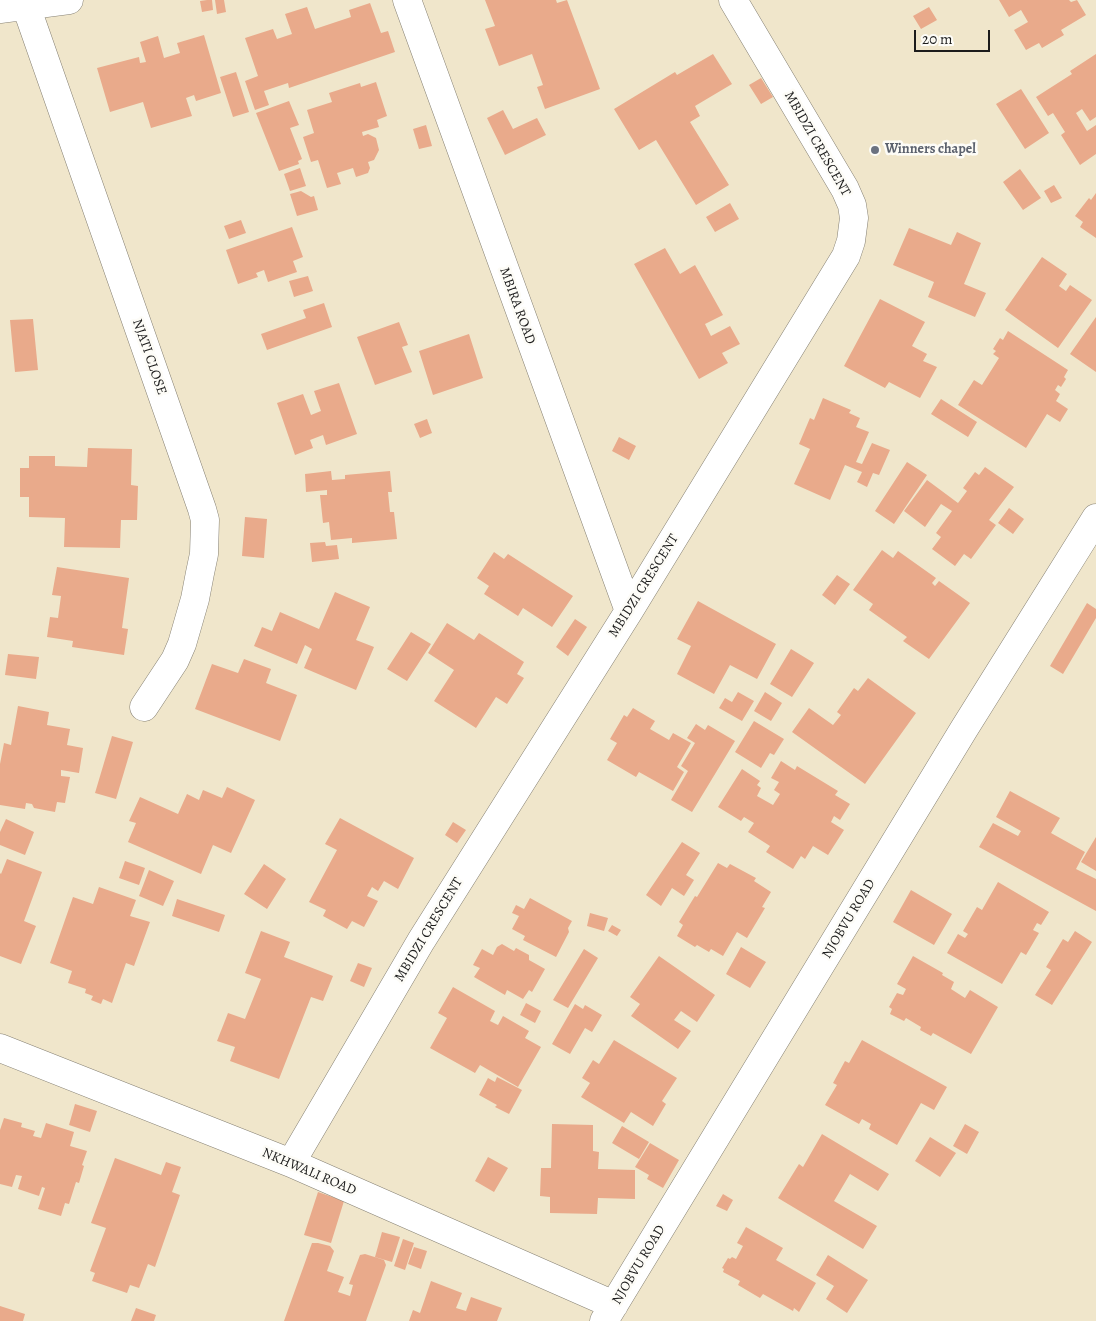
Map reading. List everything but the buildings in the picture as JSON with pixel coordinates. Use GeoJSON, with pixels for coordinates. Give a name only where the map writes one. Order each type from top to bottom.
{"type":"FeatureCollection","features":[{"type":"Feature","properties":{"kind":"street"},"geometry":{"type":"LineString","coordinates":[[13,7],[70,0]]}},
{"type":"Feature","properties":{"kind":"street","name":"MBIRA ROAD"},"geometry":{"type":"LineString","coordinates":[[407,0],[629,611]]}},
{"type":"Feature","properties":{"kind":"street","name":"MBIDZI CRESCENT"},"geometry":{"type":"LineString","coordinates":[[291,1163],[421,941],[629,611],[846,256],[851,241],[854,218],[852,205],[845,189],[733,0]]}},
{"type":"Feature","properties":{"kind":"street","name":"NJATI CLOSE"},"geometry":{"type":"LineString","coordinates":[[13,7],[205,520],[204,554],[195,599],[182,644],[144,707]]}},
{"type":"Feature","properties":{"kind":"street","name":"NJOBVU ROAD"},"geometry":{"type":"LineString","coordinates":[[609,1313],[959,737],[1096,518]]}},
{"type":"Feature","properties":{"kind":"street","name":"NKHWALI ROAD"},"geometry":{"type":"LineString","coordinates":[[0,1048],[291,1163],[609,1313]]}},
{"type":"Feature","properties":{"kind":"place","name":"Winners chapel"},"geometry":{"type":"Point","coordinates":[875,150]}}]}
